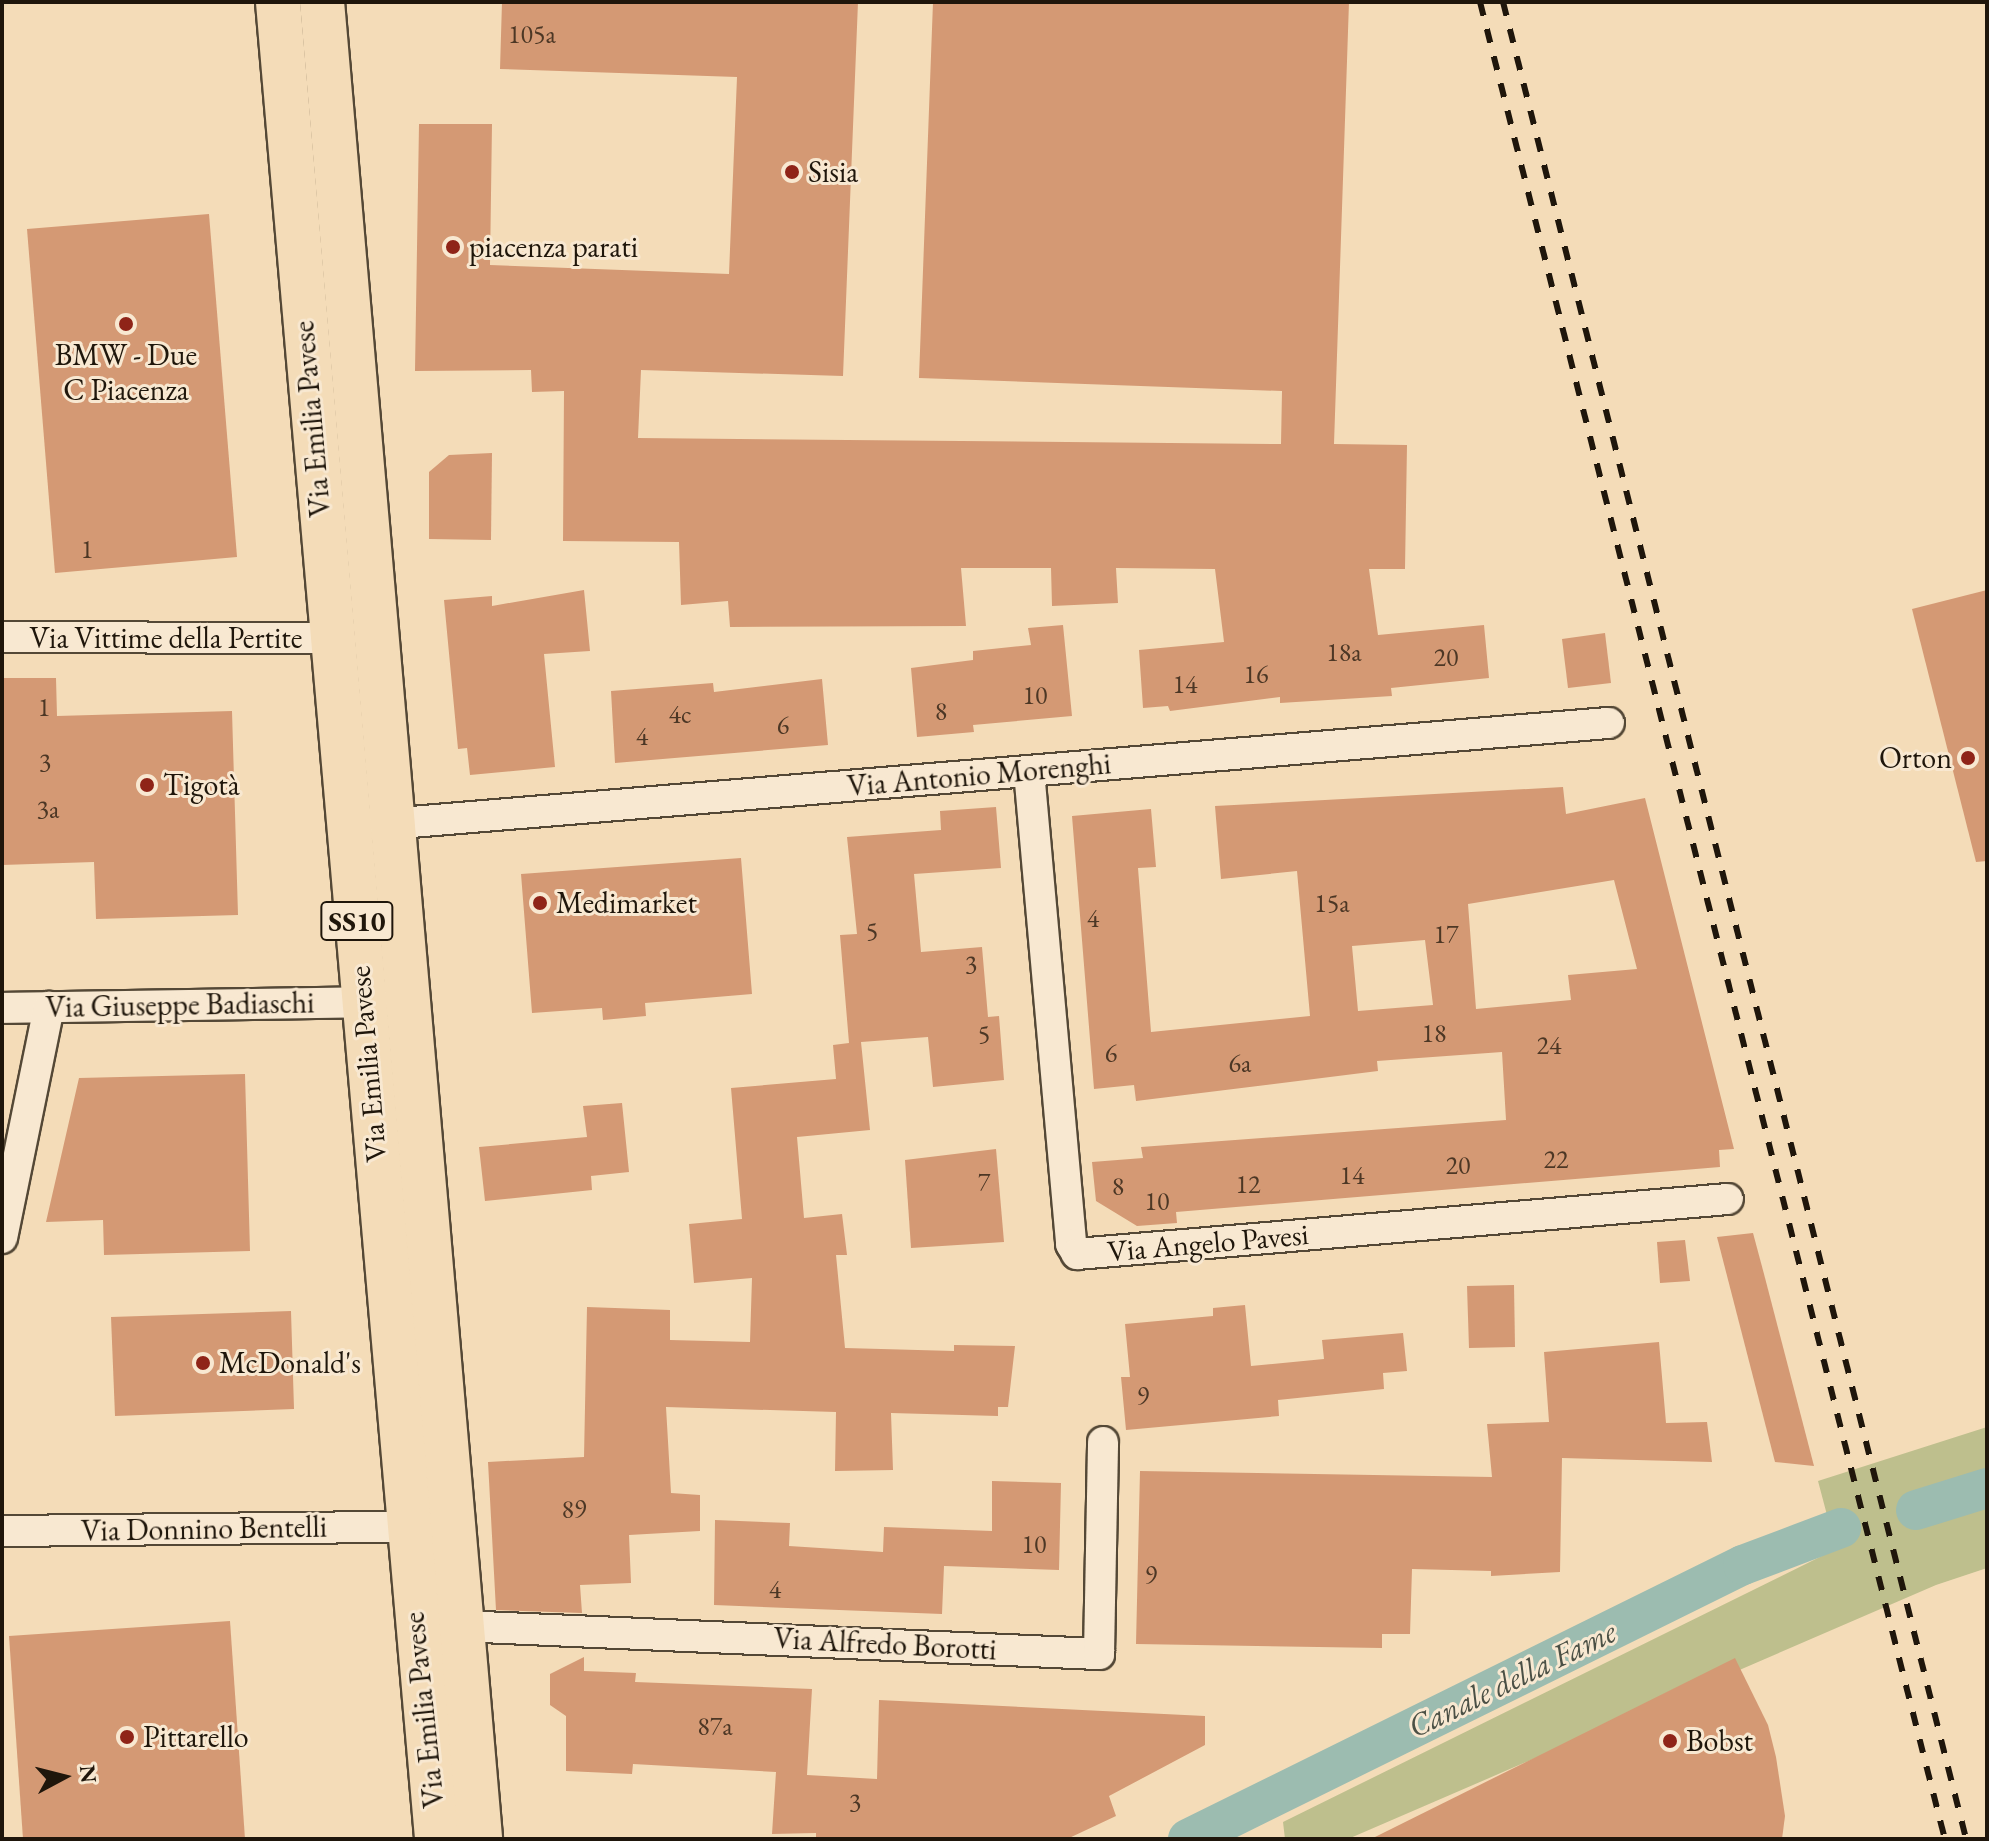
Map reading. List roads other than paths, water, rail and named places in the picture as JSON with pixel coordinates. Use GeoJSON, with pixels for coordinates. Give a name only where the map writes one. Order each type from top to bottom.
{"type":"FeatureCollection","features":[{"type":"Feature","properties":{"kind":"main road","name":"Via Emilia Pavese"},"geometry":{"type":"LineString","coordinates":[[278,2],[348,827],[386,1002],[459,1626],[480,1839]]}},
{"type":"Feature","properties":{"kind":"main road","name":"Via Emilia Pavese"},"geometry":{"type":"LineString","coordinates":[[322,2],[391,824],[386,1002],[407,1527],[437,1839]]}},
{"type":"Feature","properties":{"kind":"street","name":"Via Vittime della Pertite"},"geometry":{"type":"LineString","coordinates":[[2,637],[330,638]]}},
{"type":"Feature","properties":{"kind":"street","name":"Via Antonio Morenghi"},"geometry":{"type":"LineString","coordinates":[[348,827],[1609,723]]}},
{"type":"Feature","properties":{"kind":"street","name":"Via Angelo Pavesi"},"geometry":{"type":"LineString","coordinates":[[1029,771],[1071,1244],[1077,1254],[1728,1199]]}},
{"type":"Feature","properties":{"kind":"street","name":"Via Giuseppe Badiaschi"},"geometry":{"type":"LineString","coordinates":[[2,1008],[386,1002]]}},
{"type":"Feature","properties":{"kind":"street"},"geometry":{"type":"LineString","coordinates":[[2,1238],[49,1007]]}},
{"type":"Feature","properties":{"kind":"street","name":"Via Alfredo Borotti"},"geometry":{"type":"LineString","coordinates":[[459,1626],[1099,1654],[1103,1442]]}},
{"type":"Feature","properties":{"kind":"street","name":"Via Donnino Bentelli"},"geometry":{"type":"LineString","coordinates":[[2,1531],[407,1527]]}},
{"type":"Feature","properties":{"kind":"waterway","name":"Canale della Fame"},"geometry":{"type":"LineString","coordinates":[[1916,1510],[1987,1488]]}},
{"type":"Feature","properties":{"kind":"waterway","name":"Canale della Fame"},"geometry":{"type":"LineString","coordinates":[[1188,1839],[1743,1565],[1841,1528]]}},
{"type":"Feature","properties":{"kind":"railway"},"geometry":{"type":"LineString","coordinates":[[1480,2],[1945,1839]]}},
{"type":"Feature","properties":{"kind":"railway"},"geometry":{"type":"LineString","coordinates":[[1503,2],[1966,1839]]}},
{"type":"Feature","properties":{"kind":"place","name":"Sisia"},"geometry":{"type":"Point","coordinates":[792,172]}},
{"type":"Feature","properties":{"kind":"place","name":"piacenza parati"},"geometry":{"type":"Point","coordinates":[453,247]}},
{"type":"Feature","properties":{"kind":"place","name":"BMW - Due C Piacenza"},"geometry":{"type":"Point","coordinates":[126,324]}},
{"type":"Feature","properties":{"kind":"place","name":"Orton"},"geometry":{"type":"Point","coordinates":[1968,758]}},
{"type":"Feature","properties":{"kind":"place","name":"Tigotà"},"geometry":{"type":"Point","coordinates":[147,785]}},
{"type":"Feature","properties":{"kind":"place","name":"Medimarket"},"geometry":{"type":"Point","coordinates":[540,903]}},
{"type":"Feature","properties":{"kind":"place","name":"McDonald's"},"geometry":{"type":"Point","coordinates":[203,1363]}},
{"type":"Feature","properties":{"kind":"place","name":"Pittarello"},"geometry":{"type":"Point","coordinates":[127,1737]}},
{"type":"Feature","properties":{"kind":"place","name":"Bobst"},"geometry":{"type":"Point","coordinates":[1670,1741]}}]}
